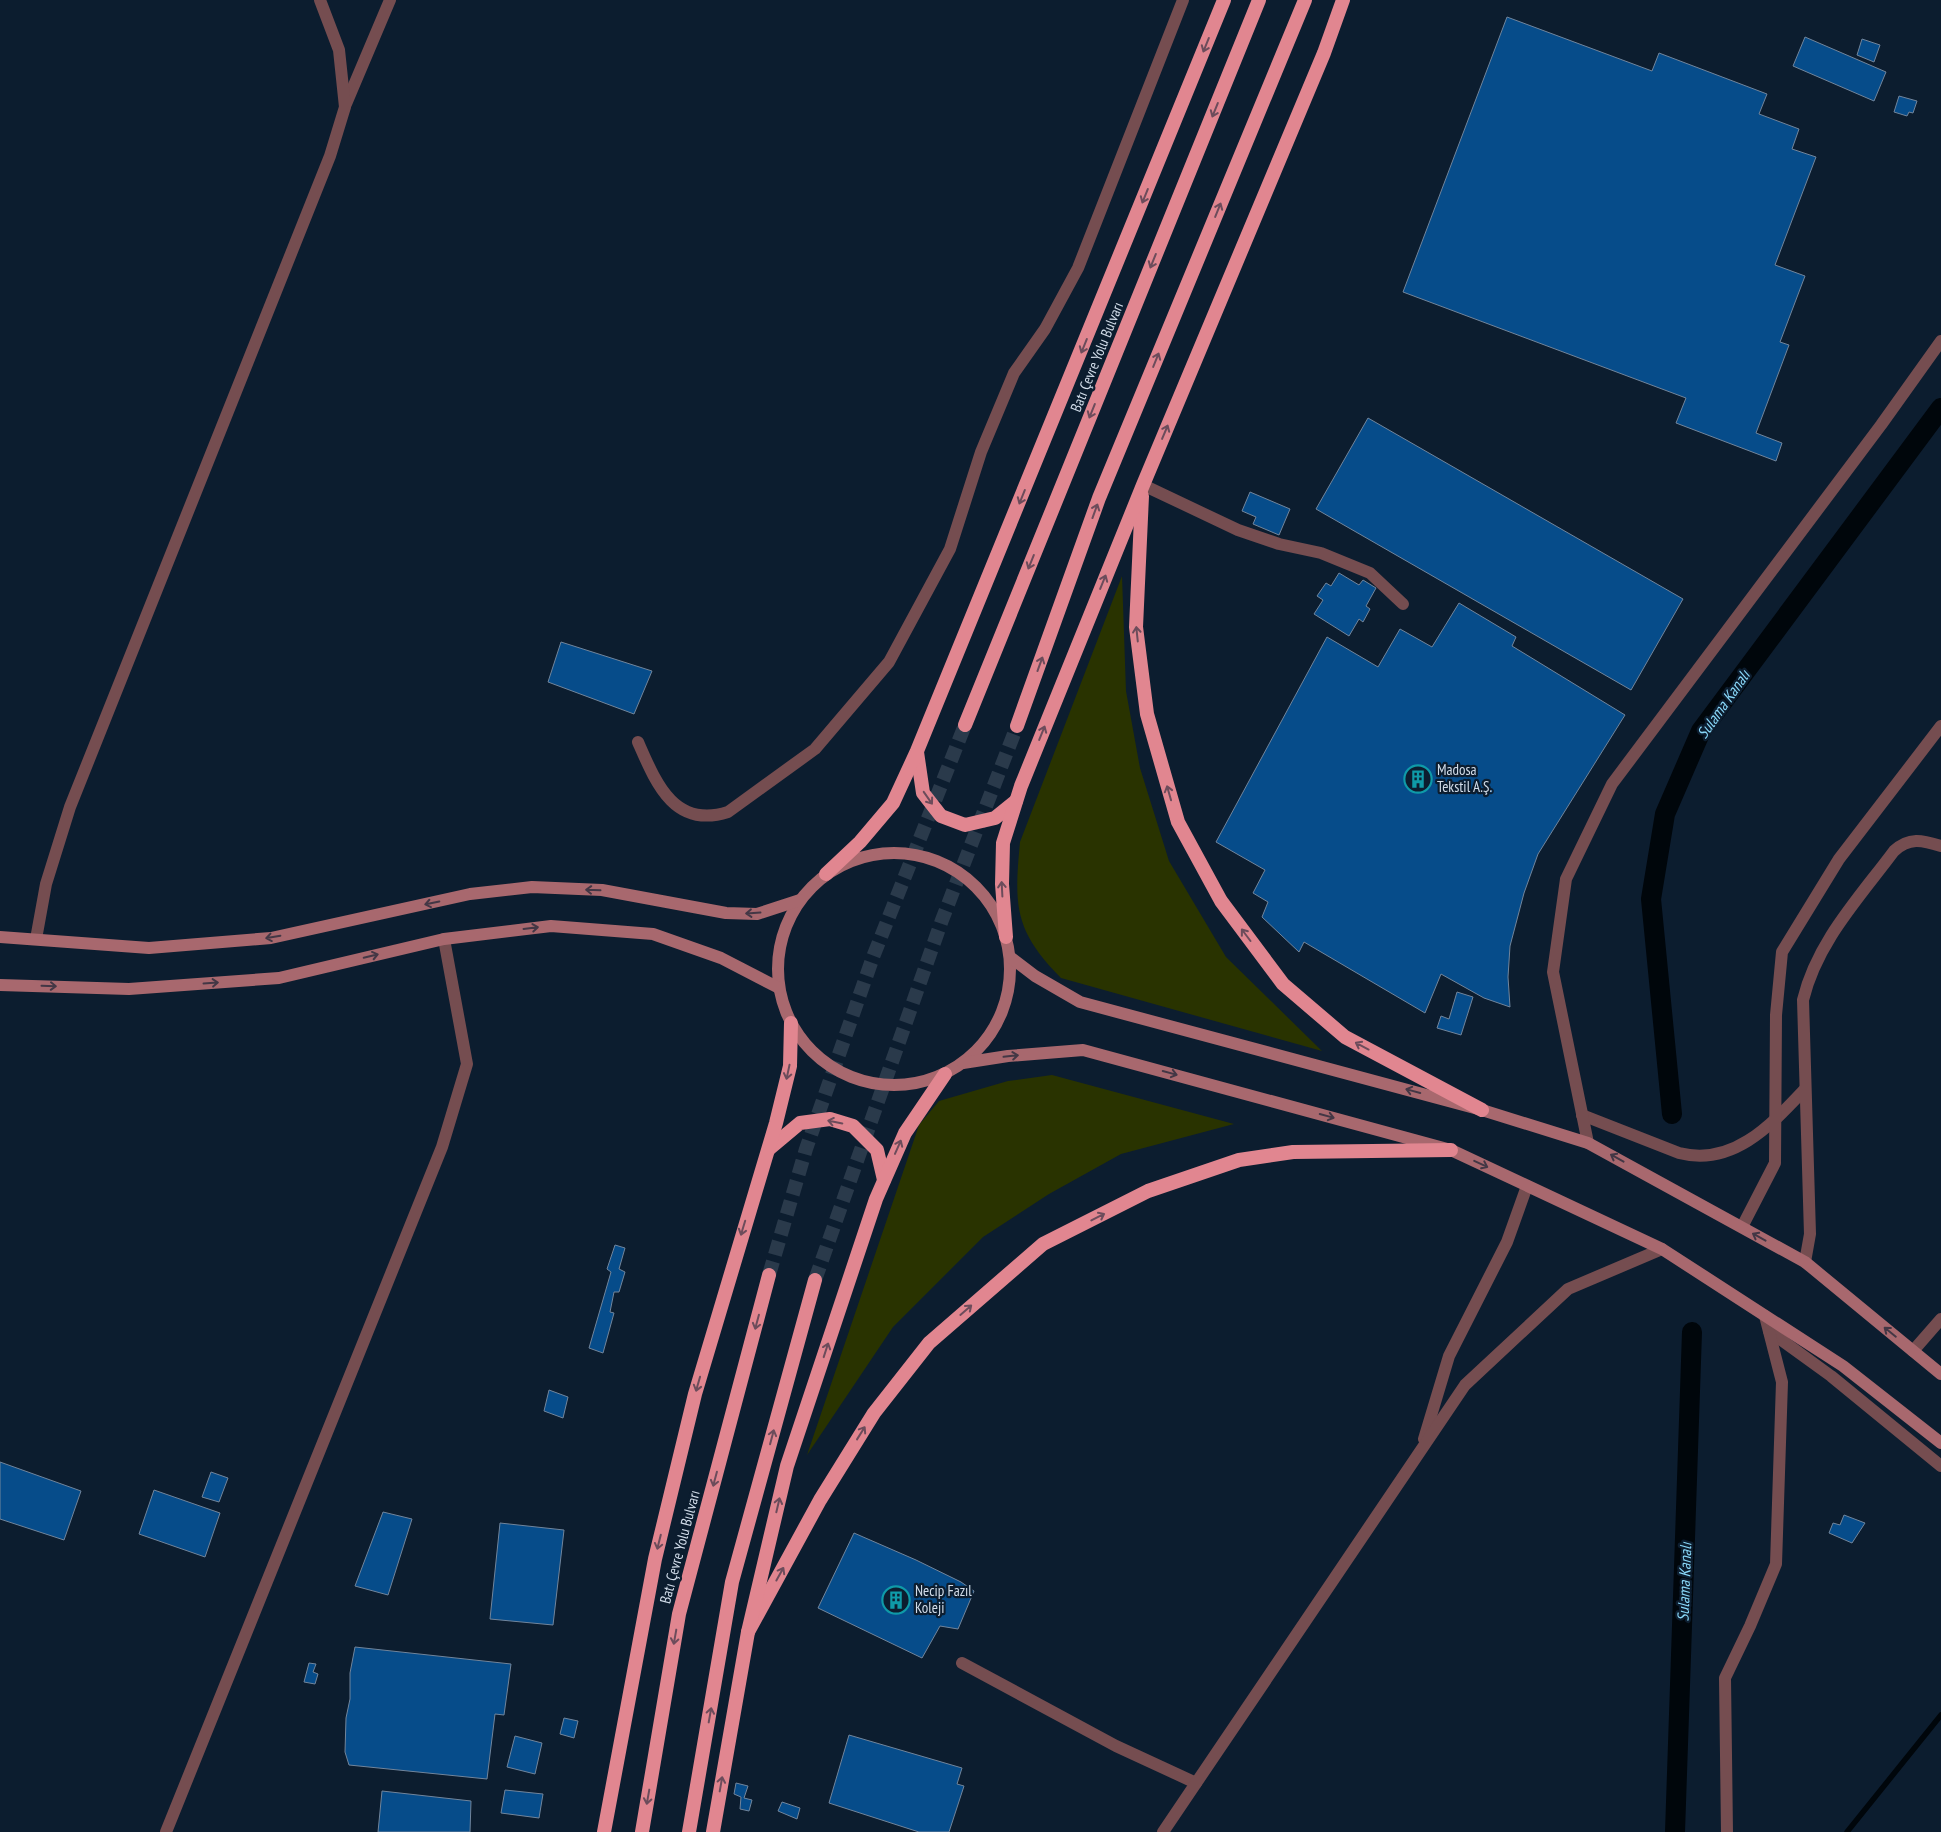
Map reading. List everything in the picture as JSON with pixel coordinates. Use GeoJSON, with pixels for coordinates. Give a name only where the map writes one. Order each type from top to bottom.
{"type":"FeatureCollection","features":[{"type":"Feature","properties":{"kind":"highway"},"geometry":{"type":"LineString","coordinates":[[826,874],[860,842],[893,803],[917,751],[1224,0]]}},
{"type":"Feature","properties":{"kind":"highway","name":"Batı Çevre Yolu Bulvarı"},"geometry":{"type":"LineString","coordinates":[[965,725],[1259,0]]}},
{"type":"Feature","properties":{"kind":"highway"},"geometry":{"type":"LineString","coordinates":[[1017,726],[1099,498],[1305,0]]}},
{"type":"Feature","properties":{"kind":"highway"},"geometry":{"type":"LineString","coordinates":[[1006,937],[1002,884],[1003,843],[1016,801],[1143,485],[1324,53],[1343,0]]}},
{"type":"Feature","properties":{"kind":"highway"},"geometry":{"type":"LineString","coordinates":[[1143,485],[1136,626],[1147,714],[1178,822],[1221,901],[1283,984],[1345,1037],[1482,1110]]}},
{"type":"Feature","properties":{"kind":"highway"},"geometry":{"type":"LineString","coordinates":[[917,751],[923,792],[941,816],[966,825],[995,818],[1016,801]]}},
{"type":"Feature","properties":{"kind":"highway"},"geometry":{"type":"LineString","coordinates":[[604,1832],[660,1540],[695,1394],[769,1149],[790,1066],[791,1023]]}},
{"type":"Feature","properties":{"kind":"highway"},"geometry":{"type":"LineString","coordinates":[[713,1832],[748,1632],[788,1466],[876,1199],[905,1133],[945,1074]]}},
{"type":"Feature","properties":{"kind":"highway"},"geometry":{"type":"LineString","coordinates":[[769,1149],[800,1123],[830,1120],[853,1126],[877,1150],[884,1180]]}},
{"type":"Feature","properties":{"kind":"highway"},"geometry":{"type":"LineString","coordinates":[[748,1632],[820,1500],[874,1413],[929,1343],[1043,1244],[1148,1191],[1239,1160],[1293,1152],[1451,1150]]}},
{"type":"Feature","properties":{"kind":"highway","name":"Batı Çevre Yolu Bulvarı"},"geometry":{"type":"LineString","coordinates":[[642,1832],[679,1614],[769,1275]]}},
{"type":"Feature","properties":{"kind":"highway"},"geometry":{"type":"LineString","coordinates":[[689,1832],[732,1582],[816,1280]]}},
{"type":"Feature","properties":{"kind":"main road"},"geometry":{"type":"LineString","coordinates":[[896,852],[932,859],[965,877],[990,904],[1006,937],[1010,957],[1009,987],[1000,1016],[984,1042],[963,1063],[945,1074],[911,1084],[875,1084],[841,1073],[812,1052],[791,1023],[779,988],[778,957],[785,927],[800,900],[826,874],[860,858],[896,852]]}},
{"type":"Feature","properties":{"kind":"main road"},"geometry":{"type":"LineString","coordinates":[[0,938],[36,938],[149,948],[271,938],[470,894],[532,887],[602,890],[726,912],[757,914],[800,900]]}},
{"type":"Feature","properties":{"kind":"main road"},"geometry":{"type":"LineString","coordinates":[[0,984],[129,989],[279,978],[444,939],[551,926],[653,934],[721,958],[779,988]]}},
{"type":"Feature","properties":{"kind":"main road"},"geometry":{"type":"LineString","coordinates":[[1010,957],[1035,976],[1080,1002],[1482,1110],[1588,1142],[1805,1262],[1941,1374]]}},
{"type":"Feature","properties":{"kind":"main road"},"geometry":{"type":"LineString","coordinates":[[963,1063],[1008,1056],[1083,1050],[1451,1150],[1662,1249],[1843,1366],[1941,1443]]}},
{"type":"Feature","properties":{"kind":"street"},"geometry":{"type":"LineString","coordinates":[[320,0],[339,50],[345,107]]}},
{"type":"Feature","properties":{"kind":"street"},"geometry":{"type":"LineString","coordinates":[[36,938],[46,884],[85,765],[330,156],[345,107],[390,0]]}},
{"type":"Feature","properties":{"kind":"street"},"geometry":{"type":"LineString","coordinates":[[638,742],[656,784],[668,798],[682,809],[712,817],[728,812],[815,749],[889,662],[950,549],[981,452],[1014,373],[1045,329],[1078,268],[1183,0]]}},
{"type":"Feature","properties":{"kind":"street"},"geometry":{"type":"LineString","coordinates":[[1588,1142],[1552,972],[1566,879],[1612,784],[1875,433],[1941,341]]}},
{"type":"Feature","properties":{"kind":"street"},"geometry":{"type":"LineString","coordinates":[[1143,485],[1238,530],[1279,544],[1321,554],[1370,574],[1403,604]]}},
{"type":"Feature","properties":{"kind":"street"},"geometry":{"type":"LineString","coordinates":[[1742,1227],[1775,1163],[1776,1015],[1782,952],[1839,859],[1941,726]]}},
{"type":"Feature","properties":{"kind":"street"},"geometry":{"type":"LineString","coordinates":[[1805,1262],[1810,1234],[1803,1000],[1808,978],[1823,947],[1894,851],[1901,845],[1916,840],[1941,846]]}},
{"type":"Feature","properties":{"kind":"street"},"geometry":{"type":"LineString","coordinates":[[166,1832],[442,1147],[467,1064],[444,939]]}},
{"type":"Feature","properties":{"kind":"street"},"geometry":{"type":"LineString","coordinates":[[1582,1114],[1695,1157],[1717,1155],[1741,1147],[1776,1120],[1805,1090]]}},
{"type":"Feature","properties":{"kind":"street"},"geometry":{"type":"LineString","coordinates":[[1421,1451],[1449,1356],[1507,1242],[1527,1186]]}},
{"type":"Feature","properties":{"kind":"street"},"geometry":{"type":"LineString","coordinates":[[1163,1832],[1465,1385],[1568,1289],[1662,1249]]}},
{"type":"Feature","properties":{"kind":"street"},"geometry":{"type":"LineString","coordinates":[[1727,1832],[1725,1678],[1750,1626],[1776,1564],[1782,1382],[1765,1316]]}},
{"type":"Feature","properties":{"kind":"street"},"geometry":{"type":"LineString","coordinates":[[1913,1351],[1941,1319]]}},
{"type":"Feature","properties":{"kind":"street"},"geometry":{"type":"LineString","coordinates":[[1769,1331],[1830,1376],[1941,1466]]}},
{"type":"Feature","properties":{"kind":"street"},"geometry":{"type":"LineString","coordinates":[[962,1663],[1116,1746],[1196,1783]]}},
{"type":"Feature","properties":{"kind":"green space"},"geometry":{"type":"Polygon","coordinates":[[[1122,576],[1126,691],[1140,768],[1169,861],[1226,957],[1322,1051],[1061,978],[1045,961],[1026,931],[1018,900],[1017,884],[1020,842],[1122,576]]]}},
{"type":"Feature","properties":{"kind":"green space"},"geometry":{"type":"Polygon","coordinates":[[[1052,1075],[1234,1124],[1121,1154],[1049,1194],[983,1237],[893,1327],[807,1455],[919,1125],[939,1101],[1008,1081],[1052,1075]]]}},
{"type":"Feature","properties":{"kind":"building"},"geometry":{"type":"Polygon","coordinates":[[[1507,17],[1652,71],[1659,53],[1767,94],[1759,114],[1799,129],[1792,149],[1816,157],[1775,265],[1805,276],[1780,342],[1789,345],[1756,433],[1782,443],[1776,461],[1676,423],[1686,398],[1403,292],[1507,17]]]}},
{"type":"Feature","properties":{"kind":"building"},"geometry":{"type":"Polygon","coordinates":[[[1805,37],[1886,72],[1874,101],[1793,66],[1805,37]]]}},
{"type":"Feature","properties":{"kind":"building"},"geometry":{"type":"Polygon","coordinates":[[[1862,39],[1880,45],[1874,62],[1857,55],[1862,39]]]}},
{"type":"Feature","properties":{"kind":"building"},"geometry":{"type":"Polygon","coordinates":[[[1899,96],[1917,101],[1913,113],[1909,112],[1907,116],[1894,112],[1899,96]]]}},
{"type":"Feature","properties":{"kind":"building"},"geometry":{"type":"Polygon","coordinates":[[[1368,418],[1683,599],[1631,690],[1316,509],[1368,418]]]}},
{"type":"Feature","properties":{"kind":"building"},"geometry":{"type":"Polygon","coordinates":[[[1250,492],[1290,509],[1279,535],[1253,524],[1256,517],[1242,511],[1250,492]]]}},
{"type":"Feature","properties":{"kind":"building"},"geometry":{"type":"Polygon","coordinates":[[[1339,573],[1359,585],[1363,580],[1376,588],[1366,606],[1370,609],[1363,622],[1359,619],[1349,636],[1314,614],[1323,600],[1317,596],[1326,583],[1331,586],[1339,573]]]}},
{"type":"Feature","properties":{"kind":"building","name":"Madosa Tekstil A.Ş."},"geometry":{"type":"Polygon","coordinates":[[[1459,603],[1516,637],[1512,646],[1625,715],[1538,854],[1524,893],[1510,946],[1508,977],[1510,1007],[1484,998],[1441,974],[1425,1013],[1304,942],[1299,952],[1262,917],[1268,902],[1253,893],[1265,870],[1216,842],[1327,637],[1378,667],[1400,629],[1432,647],[1459,603]]]}},
{"type":"Feature","properties":{"kind":"building"},"geometry":{"type":"Polygon","coordinates":[[[561,642],[652,671],[634,714],[548,682],[561,642]]]}},
{"type":"Feature","properties":{"kind":"building"},"geometry":{"type":"Polygon","coordinates":[[[1457,992],[1473,997],[1461,1035],[1437,1028],[1441,1016],[1449,1019],[1457,992]]]}},
{"type":"Feature","properties":{"kind":"building"},"geometry":{"type":"Polygon","coordinates":[[[615,1245],[625,1248],[619,1269],[625,1272],[619,1292],[614,1292],[610,1312],[614,1313],[603,1353],[589,1348],[611,1272],[607,1269],[615,1245]]]}},
{"type":"Feature","properties":{"kind":"building"},"geometry":{"type":"Polygon","coordinates":[[[549,1390],[568,1397],[563,1418],[544,1411],[549,1390]]]}},
{"type":"Feature","properties":{"kind":"building"},"geometry":{"type":"Polygon","coordinates":[[[0,1462],[81,1491],[64,1540],[0,1519],[0,1462]]]}},
{"type":"Feature","properties":{"kind":"building"},"geometry":{"type":"Polygon","coordinates":[[[211,1472],[228,1478],[219,1502],[202,1497],[211,1472]]]}},
{"type":"Feature","properties":{"kind":"building"},"geometry":{"type":"Polygon","coordinates":[[[154,1490],[220,1513],[205,1557],[139,1534],[154,1490]]]}},
{"type":"Feature","properties":{"kind":"building"},"geometry":{"type":"Polygon","coordinates":[[[383,1512],[412,1519],[388,1595],[355,1586],[383,1512]]]}},
{"type":"Feature","properties":{"kind":"building"},"geometry":{"type":"Polygon","coordinates":[[[1844,1515],[1865,1523],[1852,1543],[1829,1533],[1833,1523],[1840,1525],[1844,1515]]]}},
{"type":"Feature","properties":{"kind":"building"},"geometry":{"type":"Polygon","coordinates":[[[500,1523],[564,1530],[553,1625],[490,1619],[500,1523]]]}},
{"type":"Feature","properties":{"kind":"building","name":"Necip Fazıl Koleji"},"geometry":{"type":"Polygon","coordinates":[[[854,1533],[916,1560],[961,1582],[974,1591],[958,1629],[940,1626],[922,1658],[818,1608],[854,1533]]]}},
{"type":"Feature","properties":{"kind":"building"},"geometry":{"type":"Polygon","coordinates":[[[355,1647],[511,1664],[504,1715],[495,1714],[487,1779],[349,1765],[345,1752],[346,1718],[350,1699],[350,1673],[355,1647]]]}},
{"type":"Feature","properties":{"kind":"building"},"geometry":{"type":"Polygon","coordinates":[[[309,1663],[316,1664],[313,1672],[318,1674],[315,1684],[304,1682],[309,1663]]]}},
{"type":"Feature","properties":{"kind":"building"},"geometry":{"type":"Polygon","coordinates":[[[564,1718],[578,1721],[574,1738],[560,1734],[564,1718]]]}},
{"type":"Feature","properties":{"kind":"building"},"geometry":{"type":"Polygon","coordinates":[[[849,1735],[962,1768],[957,1784],[964,1786],[949,1832],[919,1832],[829,1803],[849,1735]]]}},
{"type":"Feature","properties":{"kind":"building"},"geometry":{"type":"Polygon","coordinates":[[[515,1736],[542,1743],[535,1774],[507,1767],[515,1736]]]}},
{"type":"Feature","properties":{"kind":"building"},"geometry":{"type":"Polygon","coordinates":[[[736,1783],[748,1786],[744,1798],[752,1800],[749,1811],[740,1809],[741,1797],[734,1794],[736,1783]]]}},
{"type":"Feature","properties":{"kind":"building"},"geometry":{"type":"Polygon","coordinates":[[[505,1790],[543,1794],[539,1818],[501,1813],[505,1790]]]}},
{"type":"Feature","properties":{"kind":"building"},"geometry":{"type":"Polygon","coordinates":[[[382,1791],[471,1801],[470,1832],[378,1832],[382,1791]]]}},
{"type":"Feature","properties":{"kind":"building"},"geometry":{"type":"Polygon","coordinates":[[[782,1802],[800,1808],[797,1819],[778,1811],[782,1802]]]}},
{"type":"Feature","properties":{"kind":"waterway","name":"Sulama Kanalı"},"geometry":{"type":"LineString","coordinates":[[1672,1114],[1651,899],[1665,814],[1701,731],[1941,408]]}},
{"type":"Feature","properties":{"kind":"waterway","name":"Sulama Kanalı"},"geometry":{"type":"LineString","coordinates":[[1675,1832],[1692,1332]]}},
{"type":"Feature","properties":{"kind":"waterway"},"geometry":{"type":"LineString","coordinates":[[1847,1832],[1941,1715]]}},
{"type":"Feature","properties":{"kind":"tunnel"},"geometry":{"type":"LineString","coordinates":[[769,1275],[806,1149],[873,957],[965,725]]}},
{"type":"Feature","properties":{"kind":"tunnel"},"geometry":{"type":"LineString","coordinates":[[815,1280],[942,920],[1017,726]]}},
{"type":"Feature","properties":{"kind":"place","name":"Madosa Tekstil A.Ş."},"geometry":{"type":"Point","coordinates":[1418,779]}},
{"type":"Feature","properties":{"kind":"place","name":"Necip Fazıl Koleji"},"geometry":{"type":"Point","coordinates":[896,1600]}}]}
